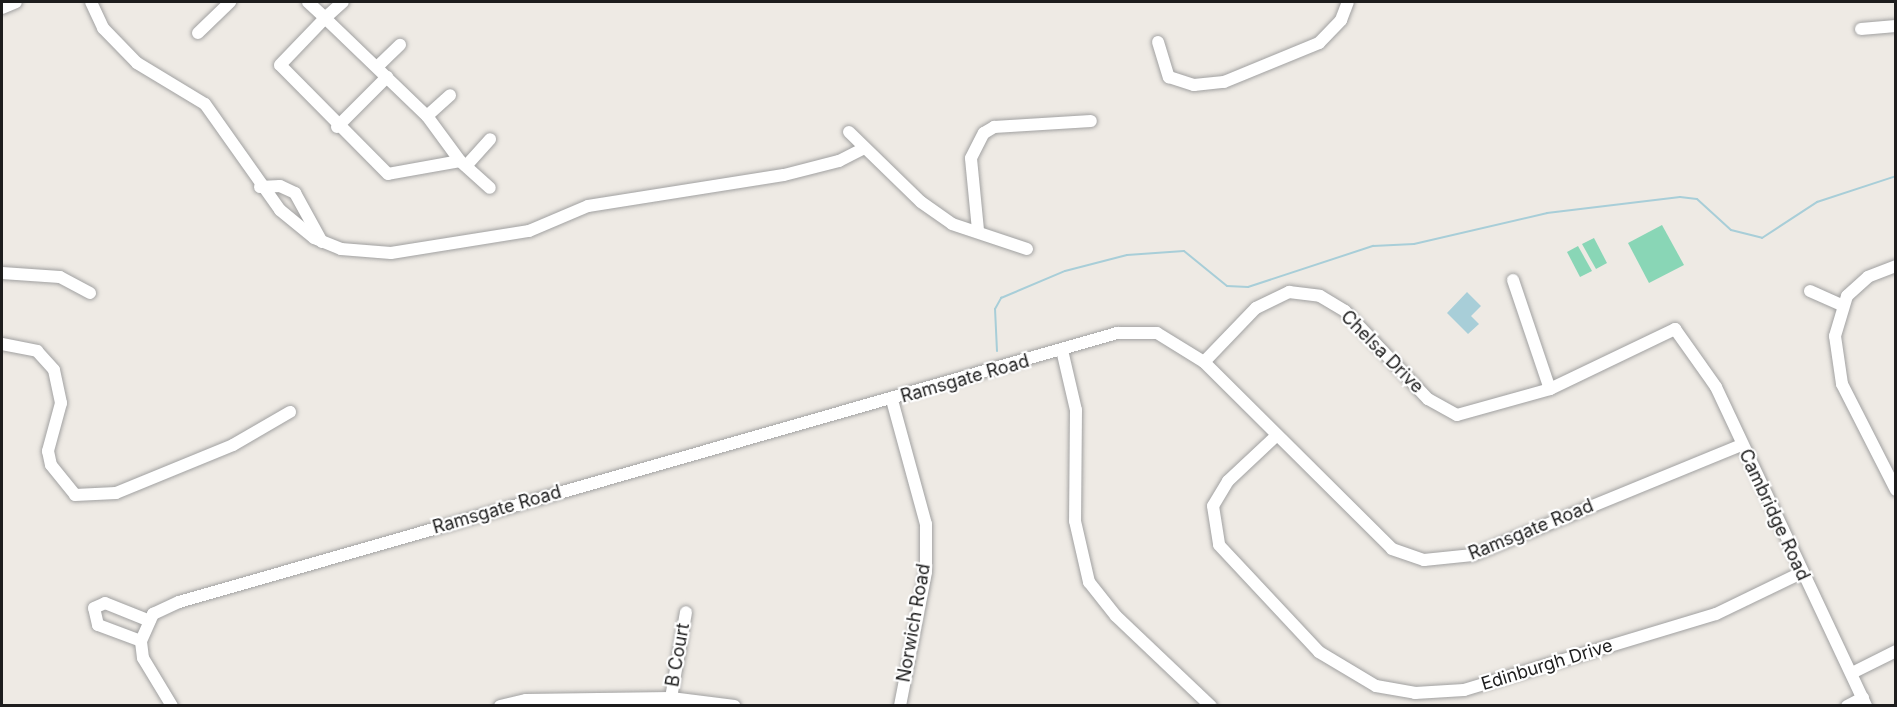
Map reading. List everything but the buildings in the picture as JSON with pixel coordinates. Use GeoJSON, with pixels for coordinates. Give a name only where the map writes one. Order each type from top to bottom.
{"type":"FeatureCollection","features":[{"type":"Feature","properties":{"kind":"street"},"geometry":{"type":"LineString","coordinates":[[2,8],[16,2]]}},
{"type":"Feature","properties":{"kind":"street"},"geometry":{"type":"LineString","coordinates":[[91,2],[103,28],[137,63],[205,104],[260,187],[280,210],[321,242],[367,254],[391,253],[529,231],[588,206],[773,177],[840,161],[863,149]]}},
{"type":"Feature","properties":{"kind":"street"},"geometry":{"type":"LineString","coordinates":[[198,33],[230,2]]}},
{"type":"Feature","properties":{"kind":"street"},"geometry":{"type":"LineString","coordinates":[[308,2],[427,116],[463,164],[490,188]]}},
{"type":"Feature","properties":{"kind":"street"},"geometry":{"type":"LineString","coordinates":[[342,2],[280,65],[337,127],[388,174],[463,164],[490,139]]}},
{"type":"Feature","properties":{"kind":"street"},"geometry":{"type":"LineString","coordinates":[[1158,42],[1169,77],[1194,85],[1224,82],[1319,43],[1341,20],[1348,2]]}},
{"type":"Feature","properties":{"kind":"street"},"geometry":{"type":"LineString","coordinates":[[1861,29],[1896,26]]}},
{"type":"Feature","properties":{"kind":"street"},"geometry":{"type":"LineString","coordinates":[[377,67],[400,45]]}},
{"type":"Feature","properties":{"kind":"street"},"geometry":{"type":"LineString","coordinates":[[337,127],[387,77]]}},
{"type":"Feature","properties":{"kind":"street"},"geometry":{"type":"LineString","coordinates":[[427,116],[450,95]]}},
{"type":"Feature","properties":{"kind":"street"},"geometry":{"type":"LineString","coordinates":[[978,230],[971,158],[984,133],[994,127],[1091,121]]}},
{"type":"Feature","properties":{"kind":"street"},"geometry":{"type":"LineString","coordinates":[[849,132],[863,149],[921,202],[952,224],[978,230],[1027,249]]}},
{"type":"Feature","properties":{"kind":"street"},"geometry":{"type":"LineString","coordinates":[[260,187],[280,186],[295,194],[321,242]]}},
{"type":"Feature","properties":{"kind":"street"},"geometry":{"type":"LineString","coordinates":[[1896,266],[1868,278],[1843,306],[1836,361],[1896,490]]}},
{"type":"Feature","properties":{"kind":"street"},"geometry":{"type":"LineString","coordinates":[[2,273],[60,277],[90,293]]}},
{"type":"Feature","properties":{"kind":"street"},"geometry":{"type":"LineString","coordinates":[[1513,280],[1550,389]]}},
{"type":"Feature","properties":{"kind":"street"},"geometry":{"type":"LineString","coordinates":[[1810,291],[1843,306]]}},
{"type":"Feature","properties":{"kind":"street","name":"Chelsa Drive"},"geometry":{"type":"LineString","coordinates":[[1204,362],[1256,308],[1289,292],[1320,296],[1345,311],[1428,399],[1457,415],[1550,389],[1675,330]]}},
{"type":"Feature","properties":{"kind":"street","name":"Cambridge Road"},"geometry":{"type":"LineString","coordinates":[[1675,330],[1716,387],[1801,573],[1852,673],[1864,702]]}},
{"type":"Feature","properties":{"kind":"street","name":"Ramsgate Road"},"geometry":{"type":"LineString","coordinates":[[150,621],[153,614],[178,602],[892,400],[1117,333],[1157,333],[1204,362],[1392,549],[1444,562],[1473,555],[1741,445]]}},
{"type":"Feature","properties":{"kind":"street"},"geometry":{"type":"LineString","coordinates":[[2,344],[37,351],[54,370],[61,403],[48,451],[51,465],[75,495],[116,493],[233,445],[290,412]]}},
{"type":"Feature","properties":{"kind":"street"},"geometry":{"type":"LineString","coordinates":[[1062,350],[1076,410],[1075,521],[1089,582],[1116,616],[1210,705]]}},
{"type":"Feature","properties":{"kind":"street","name":"Norwich Road"},"geometry":{"type":"LineString","coordinates":[[892,400],[926,524],[926,572],[900,705]]}},
{"type":"Feature","properties":{"kind":"street","name":"Edinburgh Drive"},"geometry":{"type":"LineString","coordinates":[[1276,436],[1228,481],[1213,506],[1216,537],[1236,566],[1319,652],[1376,686],[1415,693],[1464,690],[1716,614],[1801,573]]}},
{"type":"Feature","properties":{"kind":"street"},"geometry":{"type":"LineString","coordinates":[[141,641],[98,625],[94,608],[105,603],[150,621],[141,641],[143,658],[172,705]]}},
{"type":"Feature","properties":{"kind":"street","name":"B Court"},"geometry":{"type":"LineString","coordinates":[[671,698],[686,612]]}},
{"type":"Feature","properties":{"kind":"street"},"geometry":{"type":"LineString","coordinates":[[1852,673],[1896,651]]}},
{"type":"Feature","properties":{"kind":"street"},"geometry":{"type":"LineString","coordinates":[[500,705],[526,700],[671,698],[734,705]]}},
{"type":"Feature","properties":{"kind":"street"},"geometry":{"type":"LineString","coordinates":[[1847,705],[1864,702]]}},
{"type":"Feature","properties":{"kind":"green space"},"geometry":{"type":"Polygon","coordinates":[[[1662,225],[1684,265],[1649,283],[1628,243],[1662,225]]]}},
{"type":"Feature","properties":{"kind":"green space"},"geometry":{"type":"Polygon","coordinates":[[[1594,238],[1607,263],[1596,269],[1582,244],[1594,238]]]}},
{"type":"Feature","properties":{"kind":"green space"},"geometry":{"type":"Polygon","coordinates":[[[1578,246],[1592,271],[1580,277],[1567,252],[1578,246]]]}},
{"type":"Feature","properties":{"kind":"water"},"geometry":{"type":"Polygon","coordinates":[[[1467,292],[1481,306],[1471,316],[1479,324],[1468,334],[1447,313],[1467,292]]]}},
{"type":"Feature","properties":{"kind":"waterway"},"geometry":{"type":"LineString","coordinates":[[997,351],[995,309],[1001,298],[1065,271],[1127,255],[1184,251],[1227,286],[1248,287],[1373,246],[1414,244],[1547,213],[1680,197],[1697,199],[1731,230],[1762,238],[1817,202],[1896,176]]}}]}
